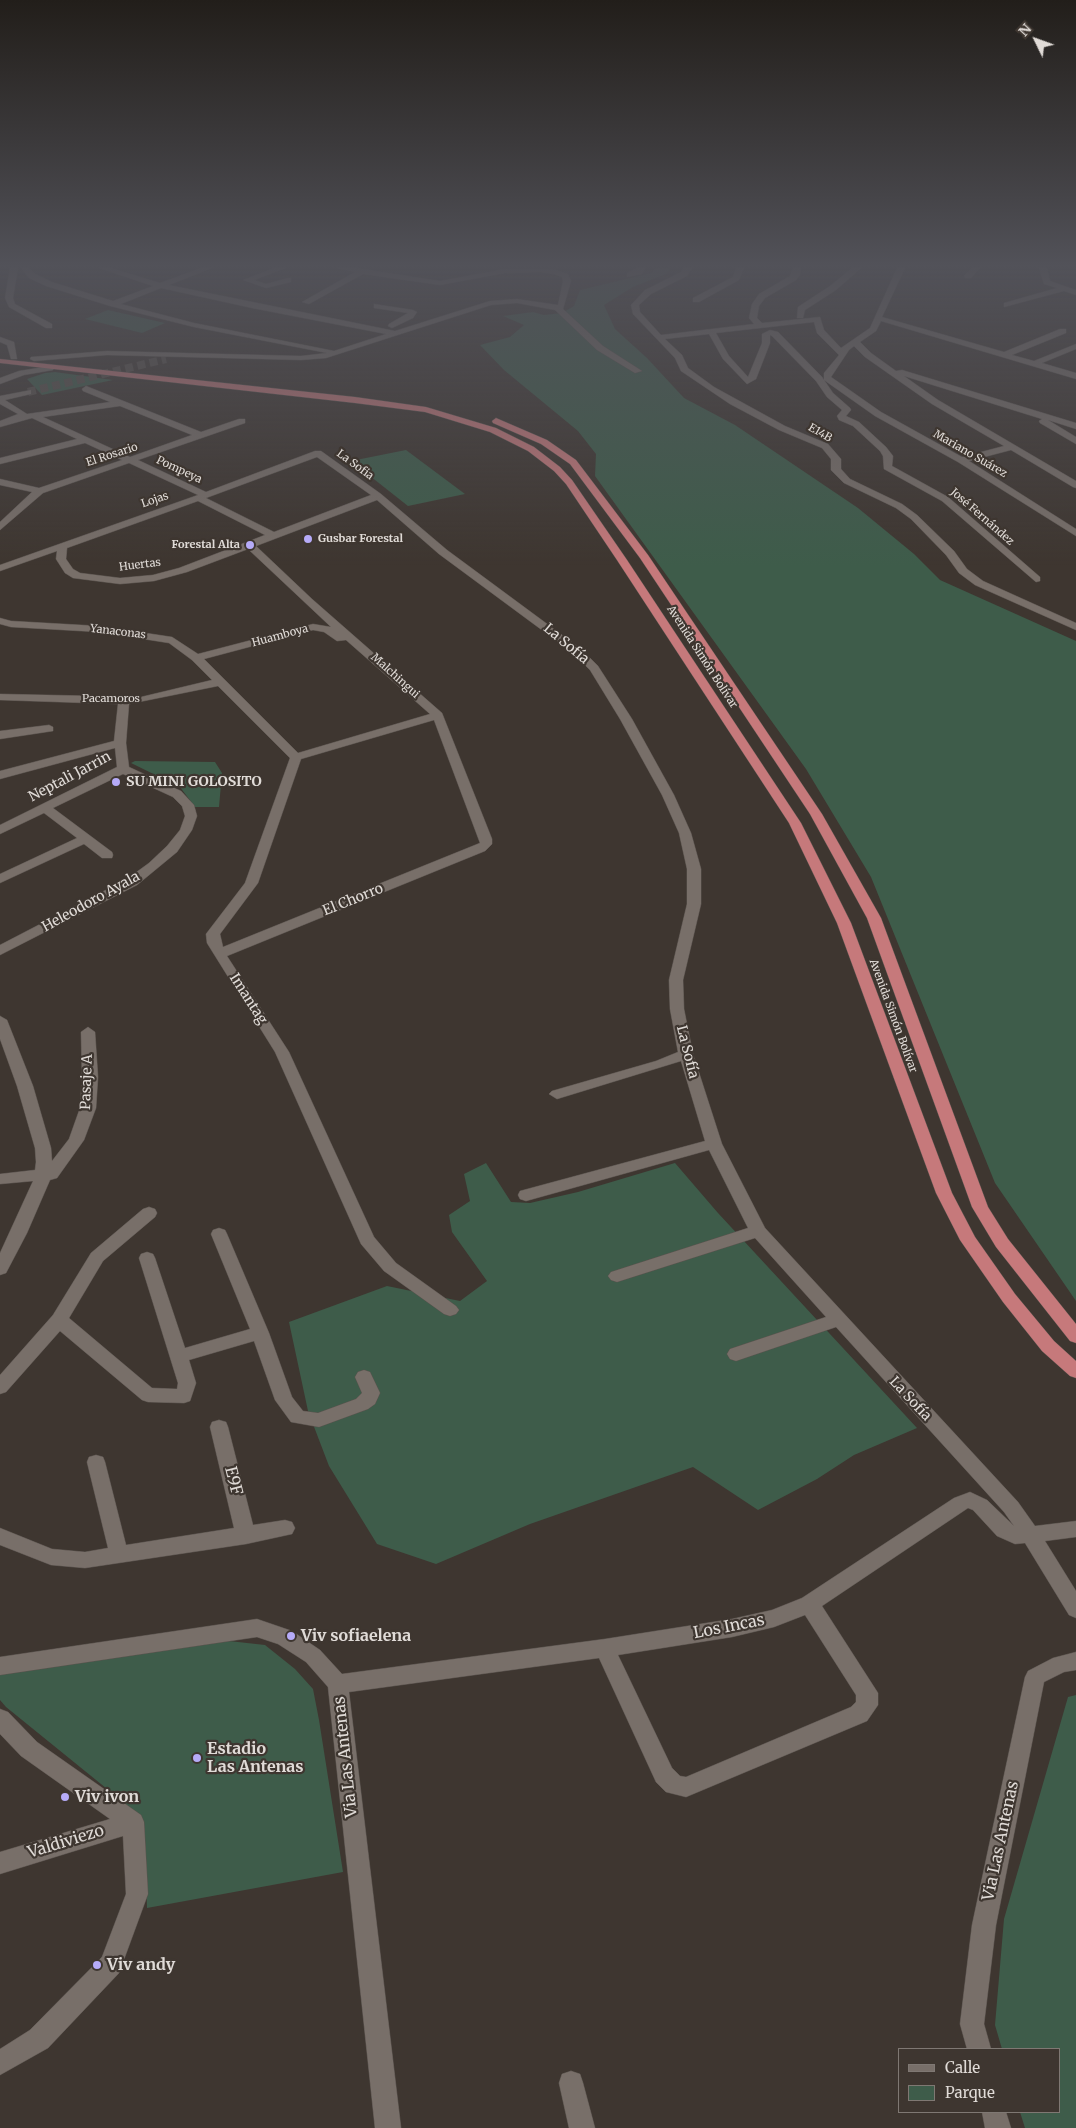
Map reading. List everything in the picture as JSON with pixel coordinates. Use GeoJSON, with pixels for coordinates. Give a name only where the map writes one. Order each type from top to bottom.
{"type":"FeatureCollection","features":[{"type":"Feature","properties":{"kind":"highway","name":"Avenida Simón Bolívar"},"geometry":{"type":"LineString","coordinates":[[45,367],[355,400],[426,410],[493,430],[531,449],[557,468],[569,482],[622,560],[794,823],[844,923],[944,1193],[964,1232],[1014,1305],[1048,1346],[1076,1371]]}},
{"type":"Feature","properties":{"kind":"highway"},"geometry":{"type":"LineString","coordinates":[[106,367],[366,394],[454,408]]}},
{"type":"Feature","properties":{"kind":"highway","name":"Avenida Simón Bolívar"},"geometry":{"type":"LineString","coordinates":[[489,418],[544,442],[573,462],[644,557],[816,814],[874,918],[980,1207],[1002,1244],[1076,1336]]}},
{"type":"Feature","properties":{"kind":"street"},"geometry":{"type":"LineString","coordinates":[[632,367],[638,371]]}},
{"type":"Feature","properties":{"kind":"street","name":"E14B"},"geometry":{"type":"LineString","coordinates":[[683,367],[712,389],[782,428],[825,446],[836,458],[836,470],[847,481],[899,506],[914,517],[950,553],[962,571],[979,584],[1076,627]]}},
{"type":"Feature","properties":{"kind":"street","name":"Mariano Suárez"},"geometry":{"type":"LineString","coordinates":[[735,367],[745,380],[752,379],[757,367]]}},
{"type":"Feature","properties":{"kind":"street","name":"Mariano Suárez"},"geometry":{"type":"LineString","coordinates":[[812,367],[824,378],[878,414],[961,460],[1076,533]]}},
{"type":"Feature","properties":{"kind":"street"},"geometry":{"type":"LineString","coordinates":[[824,378],[833,367]]}},
{"type":"Feature","properties":{"kind":"street"},"geometry":{"type":"LineString","coordinates":[[888,367],[935,402],[1076,484]]}},
{"type":"Feature","properties":{"kind":"street"},"geometry":{"type":"LineString","coordinates":[[1046,367],[1076,376]]}},
{"type":"Feature","properties":{"kind":"street"},"geometry":{"type":"LineString","coordinates":[[22,389],[6,384],[4,380],[50,368]]}},
{"type":"Feature","properties":{"kind":"street"},"geometry":{"type":"LineString","coordinates":[[895,372],[906,373],[1076,426]]}},
{"type":"Feature","properties":{"kind":"street","name":"José Fernández"},"geometry":{"type":"LineString","coordinates":[[824,378],[830,395],[847,410],[841,416],[842,418],[856,424],[883,449],[888,456],[887,467],[945,499],[1036,579]]}},
{"type":"Feature","properties":{"kind":"street"},"geometry":{"type":"LineString","coordinates":[[86,388],[202,436]]}},
{"type":"Feature","properties":{"kind":"street"},"geometry":{"type":"LineString","coordinates":[[0,392],[22,389]]}},
{"type":"Feature","properties":{"kind":"street"},"geometry":{"type":"LineString","coordinates":[[0,400],[22,389]]}},
{"type":"Feature","properties":{"kind":"street"},"geometry":{"type":"LineString","coordinates":[[0,400],[21,412],[23,414],[22,417]]}},
{"type":"Feature","properties":{"kind":"street"},"geometry":{"type":"LineString","coordinates":[[0,424],[22,417],[121,403]]}},
{"type":"Feature","properties":{"kind":"street"},"geometry":{"type":"LineString","coordinates":[[1033,412],[1037,418],[1076,441]]}},
{"type":"Feature","properties":{"kind":"street","name":"Pompeya"},"geometry":{"type":"LineString","coordinates":[[34,416],[132,460],[203,496],[274,536]]}},
{"type":"Feature","properties":{"kind":"street","name":"El Rosario"},"geometry":{"type":"LineString","coordinates":[[0,527],[32,496],[40,491],[242,421]]}},
{"type":"Feature","properties":{"kind":"street"},"geometry":{"type":"LineString","coordinates":[[0,461],[86,440]]}},
{"type":"Feature","properties":{"kind":"street"},"geometry":{"type":"LineString","coordinates":[[961,460],[1013,447]]}},
{"type":"Feature","properties":{"kind":"street","name":"La Sofia"},"geometry":{"type":"LineString","coordinates":[[318,453],[378,496]]}},
{"type":"Feature","properties":{"kind":"street","name":"Lojas"},"geometry":{"type":"LineString","coordinates":[[0,568],[318,453]]}},
{"type":"Feature","properties":{"kind":"street"},"geometry":{"type":"LineString","coordinates":[[0,482],[40,491]]}},
{"type":"Feature","properties":{"kind":"street","name":"Huertas"},"geometry":{"type":"LineString","coordinates":[[62,546],[62,559],[69,571],[90,579],[120,581],[154,578],[183,570],[378,496]]}},
{"type":"Feature","properties":{"kind":"street","name":"La Sofía"},"geometry":{"type":"LineString","coordinates":[[378,496],[443,552],[559,636],[594,668],[668,794],[685,833],[694,869],[694,904],[676,980],[677,1009],[686,1054],[714,1144],[758,1231],[837,1320],[1011,1507],[1031,1535],[1076,1609]]}},
{"type":"Feature","properties":{"kind":"street","name":"Malchingui"},"geometry":{"type":"LineString","coordinates":[[250,545],[308,601],[438,714],[486,839],[486,844]]}},
{"type":"Feature","properties":{"kind":"street","name":"Yanaconas"},"geometry":{"type":"LineString","coordinates":[[0,621],[30,625],[99,629],[166,638],[177,643],[196,658],[219,682]]}},
{"type":"Feature","properties":{"kind":"street","name":"Huamboya"},"geometry":{"type":"LineString","coordinates":[[196,658],[313,627],[328,629],[348,644],[361,646]]}},
{"type":"Feature","properties":{"kind":"street"},"geometry":{"type":"LineString","coordinates":[[219,682],[296,757],[438,714]]}},
{"type":"Feature","properties":{"kind":"street","name":"Pacamoros"},"geometry":{"type":"LineString","coordinates":[[0,697],[142,700],[219,682]]}},
{"type":"Feature","properties":{"kind":"street","name":"Neptali Jarrin"},"geometry":{"type":"LineString","coordinates":[[0,830],[122,769],[120,742],[124,701]]}},
{"type":"Feature","properties":{"kind":"street"},"geometry":{"type":"LineString","coordinates":[[0,735],[49,729]]}},
{"type":"Feature","properties":{"kind":"street"},"geometry":{"type":"LineString","coordinates":[[0,775],[120,742]]}},
{"type":"Feature","properties":{"kind":"street","name":"Imantag"},"geometry":{"type":"LineString","coordinates":[[296,757],[251,883],[213,934],[214,943],[219,954],[282,1052],[367,1240],[390,1267],[450,1310]]}},
{"type":"Feature","properties":{"kind":"street","name":"Heleodoro Ayala"},"geometry":{"type":"LineString","coordinates":[[0,951],[132,882],[154,866],[172,849],[186,830],[191,816],[188,805],[177,794],[122,769]]}},
{"type":"Feature","properties":{"kind":"street"},"geometry":{"type":"LineString","coordinates":[[45,808],[107,855]]}},
{"type":"Feature","properties":{"kind":"street"},"geometry":{"type":"LineString","coordinates":[[0,879],[85,839]]}},
{"type":"Feature","properties":{"kind":"street","name":"El Chorro"},"geometry":{"type":"LineString","coordinates":[[219,954],[486,844]]}},
{"type":"Feature","properties":{"kind":"street"},"geometry":{"type":"LineString","coordinates":[[0,1020],[25,1086],[43,1148],[43,1176],[19,1233],[0,1269]]}},
{"type":"Feature","properties":{"kind":"street","name":"Pasaje A"},"geometry":{"type":"LineString","coordinates":[[43,1176],[51,1174],[61,1162],[76,1140],[86,1118],[90,1077],[88,1032]]}},
{"type":"Feature","properties":{"kind":"street"},"geometry":{"type":"LineString","coordinates":[[557,1094],[662,1064],[686,1054]]}},
{"type":"Feature","properties":{"kind":"street"},"geometry":{"type":"LineString","coordinates":[[526,1195],[714,1144]]}},
{"type":"Feature","properties":{"kind":"street"},"geometry":{"type":"LineString","coordinates":[[0,1179],[43,1176]]}},
{"type":"Feature","properties":{"kind":"street"},"geometry":{"type":"LineString","coordinates":[[0,1386],[59,1320],[97,1257],[149,1213]]}},
{"type":"Feature","properties":{"kind":"street"},"geometry":{"type":"LineString","coordinates":[[617,1276],[758,1231]]}},
{"type":"Feature","properties":{"kind":"street"},"geometry":{"type":"LineString","coordinates":[[219,1234],[260,1333],[284,1400],[298,1417],[319,1420],[362,1404],[369,1399],[371,1393],[364,1377]]}},
{"type":"Feature","properties":{"kind":"street"},"geometry":{"type":"LineString","coordinates":[[59,1320],[148,1395],[184,1396],[187,1383],[147,1258]]}},
{"type":"Feature","properties":{"kind":"street"},"geometry":{"type":"LineString","coordinates":[[736,1354],[837,1320]]}},
{"type":"Feature","properties":{"kind":"street"},"geometry":{"type":"LineString","coordinates":[[178,1357],[260,1333]]}},
{"type":"Feature","properties":{"kind":"street","name":"E9F"},"geometry":{"type":"LineString","coordinates":[[219,1427],[246,1536]]}},
{"type":"Feature","properties":{"kind":"street"},"geometry":{"type":"LineString","coordinates":[[96,1462],[119,1555]]}},
{"type":"Feature","properties":{"kind":"street","name":"Los Incas"},"geometry":{"type":"LineString","coordinates":[[338,1684],[605,1648],[732,1628],[774,1618],[809,1604],[961,1503],[970,1500],[980,1505],[1004,1530],[1015,1536],[1076,1529]]}},
{"type":"Feature","properties":{"kind":"street"},"geometry":{"type":"LineString","coordinates":[[0,1536],[60,1559],[98,1559],[246,1536],[285,1528]]}},
{"type":"Feature","properties":{"kind":"street"},"geometry":{"type":"LineString","coordinates":[[605,1648],[664,1775],[674,1785],[686,1787],[859,1714],[867,1705],[866,1693],[809,1604]]}},
{"type":"Feature","properties":{"kind":"street","name":"Via Las Antenas"},"geometry":{"type":"LineString","coordinates":[[0,1666],[257,1628],[285,1637],[313,1656],[338,1684],[388,2128]]}},
{"type":"Feature","properties":{"kind":"street","name":"Via Las Antenas"},"geometry":{"type":"LineString","coordinates":[[979,2048],[972,2024],[984,1926],[1035,1677],[1060,1664],[1076,1661]]}},
{"type":"Feature","properties":{"kind":"street"},"geometry":{"type":"LineString","coordinates":[[0,1719],[29,1749],[133,1822],[137,1894],[111,1965],[39,2039],[0,2063]]}},
{"type":"Feature","properties":{"kind":"street","name":"Valdiviezo"},"geometry":{"type":"LineString","coordinates":[[0,1863],[133,1822]]}},
{"type":"Feature","properties":{"kind":"street"},"geometry":{"type":"LineString","coordinates":[[571,2083],[582,2128]]}},
{"type":"Feature","properties":{"kind":"street"},"geometry":{"type":"LineString","coordinates":[[994,2113],[998,2128]]}},
{"type":"Feature","properties":{"kind":"green space"},"geometry":{"type":"Polygon","coordinates":[[[501,367],[656,367],[684,398],[735,425],[858,508],[914,554],[940,580],[1076,641],[1076,1301],[995,1183],[871,877],[806,769],[595,476],[596,454],[578,431],[501,367]]]}},
{"type":"Feature","properties":{"kind":"green space"},"geometry":{"type":"Polygon","coordinates":[[[55,372],[113,380],[42,395],[27,379],[55,372]]]}},
{"type":"Feature","properties":{"kind":"green space"},"geometry":{"type":"Polygon","coordinates":[[[406,450],[465,494],[408,506],[351,461],[406,450]]]}},
{"type":"Feature","properties":{"kind":"green space"},"geometry":{"type":"Polygon","coordinates":[[[135,761],[215,762],[222,773],[219,807],[195,807],[180,787],[131,763],[135,761]]]}},
{"type":"Feature","properties":{"kind":"green space"},"geometry":{"type":"Polygon","coordinates":[[[486,1163],[511,1202],[530,1203],[578,1192],[675,1163],[718,1213],[917,1428],[854,1455],[817,1479],[758,1510],[693,1467],[530,1524],[436,1564],[377,1544],[329,1466],[308,1411],[289,1322],[387,1286],[460,1301],[487,1281],[452,1232],[449,1215],[470,1201],[464,1174],[486,1163]]]}},
{"type":"Feature","properties":{"kind":"green space","name":"Estadio Las Antenas"},"geometry":{"type":"Polygon","coordinates":[[[229,1641],[265,1645],[295,1669],[313,1689],[343,1872],[147,1908],[146,1871],[141,1825],[117,1797],[6,1707],[0,1700],[0,1674],[229,1641]]]}},
{"type":"Feature","properties":{"kind":"green space"},"geometry":{"type":"Polygon","coordinates":[[[1076,1695],[1076,2128],[1025,2128],[1020,2113],[1061,2113],[1061,2048],[1002,2048],[995,2025],[1004,1919],[1068,1697],[1076,1695]]]}},
{"type":"Feature","properties":{"kind":"tunnel"},"geometry":{"type":"LineString","coordinates":[[28,392],[131,367]]}},
{"type":"Feature","properties":{"kind":"place","name":"Gusbar Forestal"},"geometry":{"type":"Point","coordinates":[308,539]}},
{"type":"Feature","properties":{"kind":"place","name":"Forestal Alta"},"geometry":{"type":"Point","coordinates":[250,545]}},
{"type":"Feature","properties":{"kind":"place","name":"SU MINI GOLOSITO"},"geometry":{"type":"Point","coordinates":[116,782]}},
{"type":"Feature","properties":{"kind":"place","name":"Viv sofiaelena"},"geometry":{"type":"Point","coordinates":[291,1636]}},
{"type":"Feature","properties":{"kind":"place","name":"Estadio Las Antenas"},"geometry":{"type":"Point","coordinates":[197,1758]}},
{"type":"Feature","properties":{"kind":"place","name":"Viv ivon"},"geometry":{"type":"Point","coordinates":[65,1797]}},
{"type":"Feature","properties":{"kind":"place","name":"Viv andy"},"geometry":{"type":"Point","coordinates":[97,1965]}}]}
